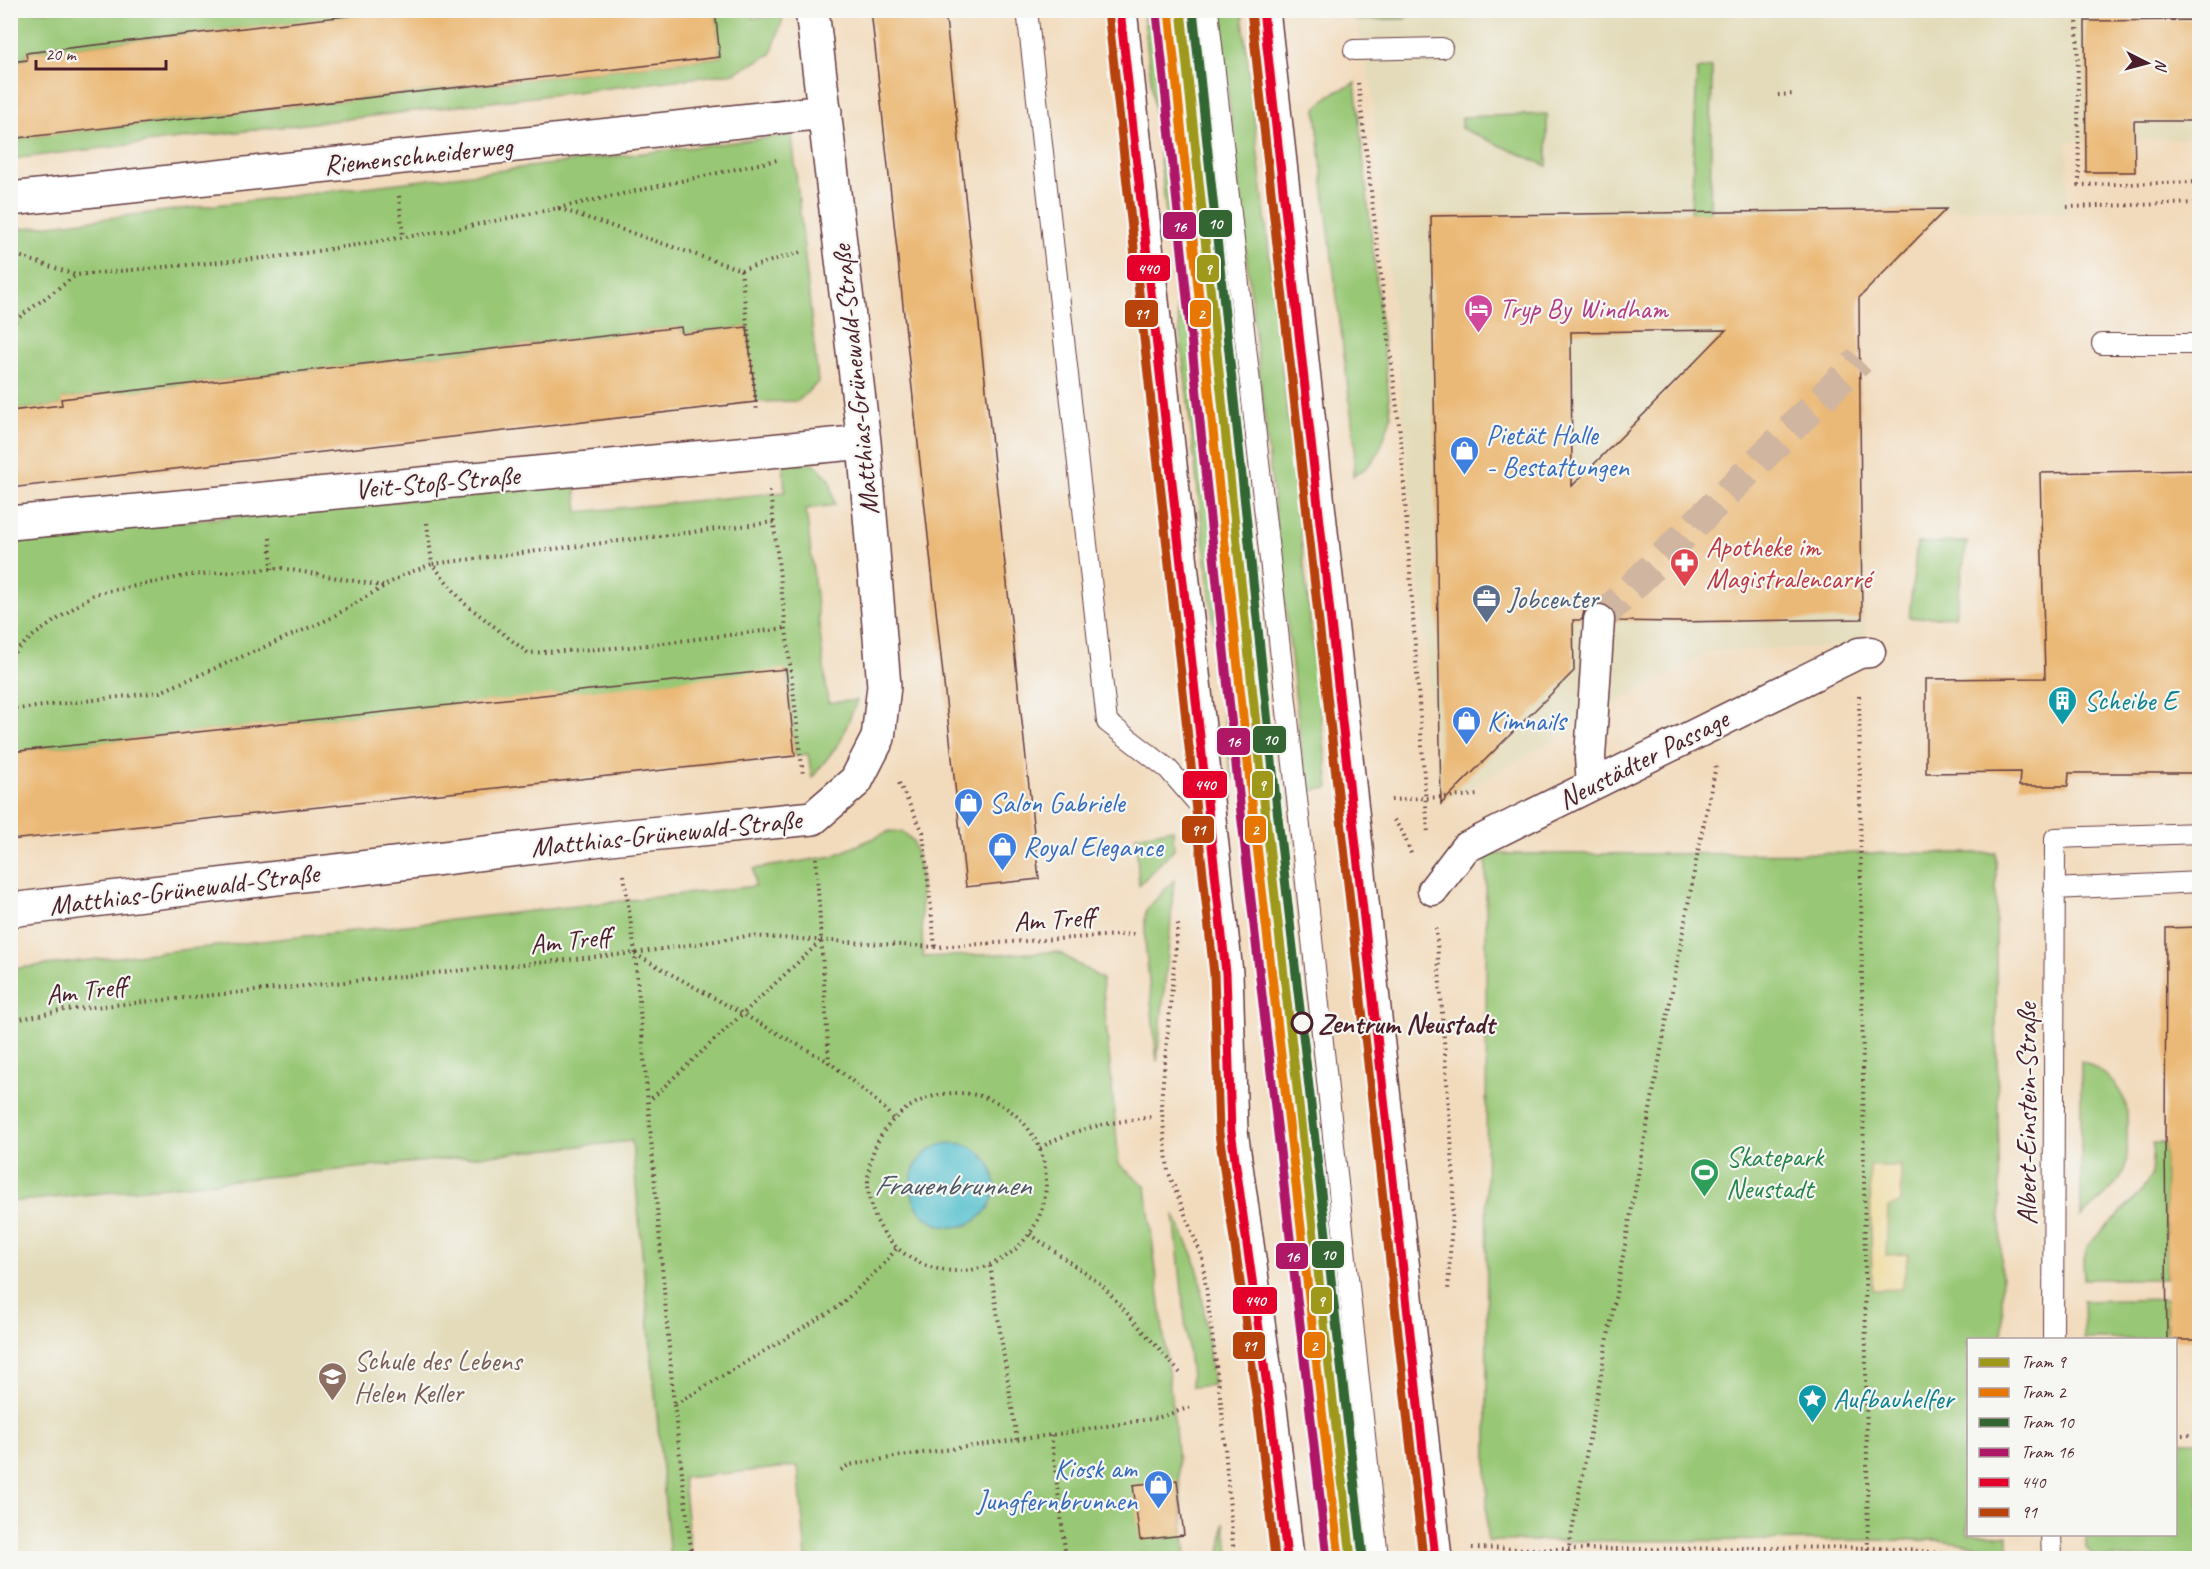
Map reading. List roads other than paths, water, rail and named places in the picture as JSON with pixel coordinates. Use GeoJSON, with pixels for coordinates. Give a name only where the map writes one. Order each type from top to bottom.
{"type":"FeatureCollection","features":[{"type":"Feature","properties":{"kind":"street","name":"Matthias-Grünewald-Straße"},"geometry":{"type":"LineString","coordinates":[[10,910],[619,837],[811,818],[856,781],[878,738],[884,686],[864,442],[812,10]]}},
{"type":"Feature","properties":{"kind":"street"},"geometry":{"type":"LineString","coordinates":[[1120,10],[1226,973],[1231,1131],[1270,1407],[1287,1558]]}},
{"type":"Feature","properties":{"kind":"street"},"geometry":{"type":"LineString","coordinates":[[1263,10],[1449,1553]]}},
{"type":"Feature","properties":{"kind":"street","name":"Riemenschneiderweg"},"geometry":{"type":"LineString","coordinates":[[10,199],[825,112]]}},
{"type":"Feature","properties":{"kind":"street","name":"Veit-Stoß-Straße"},"geometry":{"type":"LineString","coordinates":[[10,523],[864,442]]}},
{"type":"Feature","properties":{"kind":"street"},"geometry":{"type":"LineString","coordinates":[[1592,785],[1590,757],[1599,620]]}},
{"type":"Feature","properties":{"kind":"street","name":"Neustädter Passage"},"geometry":{"type":"LineString","coordinates":[[1433,890],[1465,848],[1727,717],[1864,653]]}},
{"type":"Feature","properties":{"kind":"lane"},"geometry":{"type":"LineString","coordinates":[[1027,10],[1107,722],[1168,769],[1209,816]]}},
{"type":"Feature","properties":{"kind":"lane"},"geometry":{"type":"LineString","coordinates":[[1180,10],[1265,810],[1336,1427],[1323,1479],[1332,1558]]}},
{"type":"Feature","properties":{"kind":"lane"},"geometry":{"type":"LineString","coordinates":[[1208,10],[1299,819],[1377,1558]]}},
{"type":"Feature","properties":{"kind":"lane"},"geometry":{"type":"LineString","coordinates":[[1354,50],[1442,48]]}},
{"type":"Feature","properties":{"kind":"lane"},"geometry":{"type":"LineString","coordinates":[[2102,344],[2199,344]]}},
{"type":"Feature","properties":{"kind":"lane","name":"Albert-Einstein-Straße"},"geometry":{"type":"LineString","coordinates":[[2053,1338],[2055,838],[2199,833]]}},
{"type":"Feature","properties":{"kind":"lane"},"geometry":{"type":"LineString","coordinates":[[2054,889],[2199,882]]}},
{"type":"Feature","properties":{"kind":"lane"},"geometry":{"type":"LineString","coordinates":[[2051,1536],[2052,1558]]}},
{"type":"Feature","properties":{"kind":"water","name":"Frauenbrunnen"},"geometry":{"type":"Polygon","coordinates":[[[953,1143],[969,1146],[983,1155],[992,1169],[995,1185],[992,1201],[983,1215],[969,1224],[953,1227],[937,1224],[923,1215],[914,1201],[911,1185],[914,1169],[923,1155],[937,1146],[953,1143]]]}},
{"type":"Feature","properties":{"kind":"tunnel"},"geometry":{"type":"LineString","coordinates":[[1599,620],[1860,360]]}},
{"type":"Feature","properties":{"kind":"tram line","name":"9"},"geometry":{"type":"LineString","coordinates":[[1181,10],[1265,810],[1351,1558]]}},
{"type":"Feature","properties":{"kind":"tram line","name":"10"},"geometry":{"type":"LineString","coordinates":[[1193,10],[1277,809],[1363,1557]]}},
{"type":"Feature","properties":{"kind":"tram line","name":"2"},"geometry":{"type":"LineString","coordinates":[[1169,11],[1253,811],[1339,1558]]}},
{"type":"Feature","properties":{"kind":"tram line","name":"16"},"geometry":{"type":"LineString","coordinates":[[1157,13],[1241,813],[1327,1558]]}},
{"type":"Feature","properties":{"kind":"place","name":"Tryp By Windham"},"geometry":{"type":"Point","coordinates":[1478,334]}},
{"type":"Feature","properties":{"kind":"place","name":"Pietät Halle - Bestattungen"},"geometry":{"type":"Point","coordinates":[1465,476]}},
{"type":"Feature","properties":{"kind":"place","name":"Apotheke im Magistralencarré"},"geometry":{"type":"Point","coordinates":[1685,588]}},
{"type":"Feature","properties":{"kind":"place","name":"Jobcenter"},"geometry":{"type":"Point","coordinates":[1487,624]}},
{"type":"Feature","properties":{"kind":"place","name":"Scheibe E"},"geometry":{"type":"Point","coordinates":[2063,726]}},
{"type":"Feature","properties":{"kind":"place","name":"Kimnails"},"geometry":{"type":"Point","coordinates":[1466,746]}},
{"type":"Feature","properties":{"kind":"place","name":"Salon Gabriele"},"geometry":{"type":"Point","coordinates":[968,828]}},
{"type":"Feature","properties":{"kind":"place","name":"Royal Elegance"},"geometry":{"type":"Point","coordinates":[1002,872]}},
{"type":"Feature","properties":{"kind":"place","name":"Zentrum Neustadt"},"geometry":{"type":"Point","coordinates":[1302,1023]}},
{"type":"Feature","properties":{"kind":"place","name":"Skatepark Neustadt"},"geometry":{"type":"Point","coordinates":[1705,1198]}},
{"type":"Feature","properties":{"kind":"place","name":"Schule des Lebens Helen Keller"},"geometry":{"type":"Point","coordinates":[333,1402]}},
{"type":"Feature","properties":{"kind":"place","name":"Aufbauhelfer"},"geometry":{"type":"Point","coordinates":[1812,1424]}},
{"type":"Feature","properties":{"kind":"place","name":"Kiosk am Jungfernbrunnen"},"geometry":{"type":"Point","coordinates":[1158,1510]}}]}
